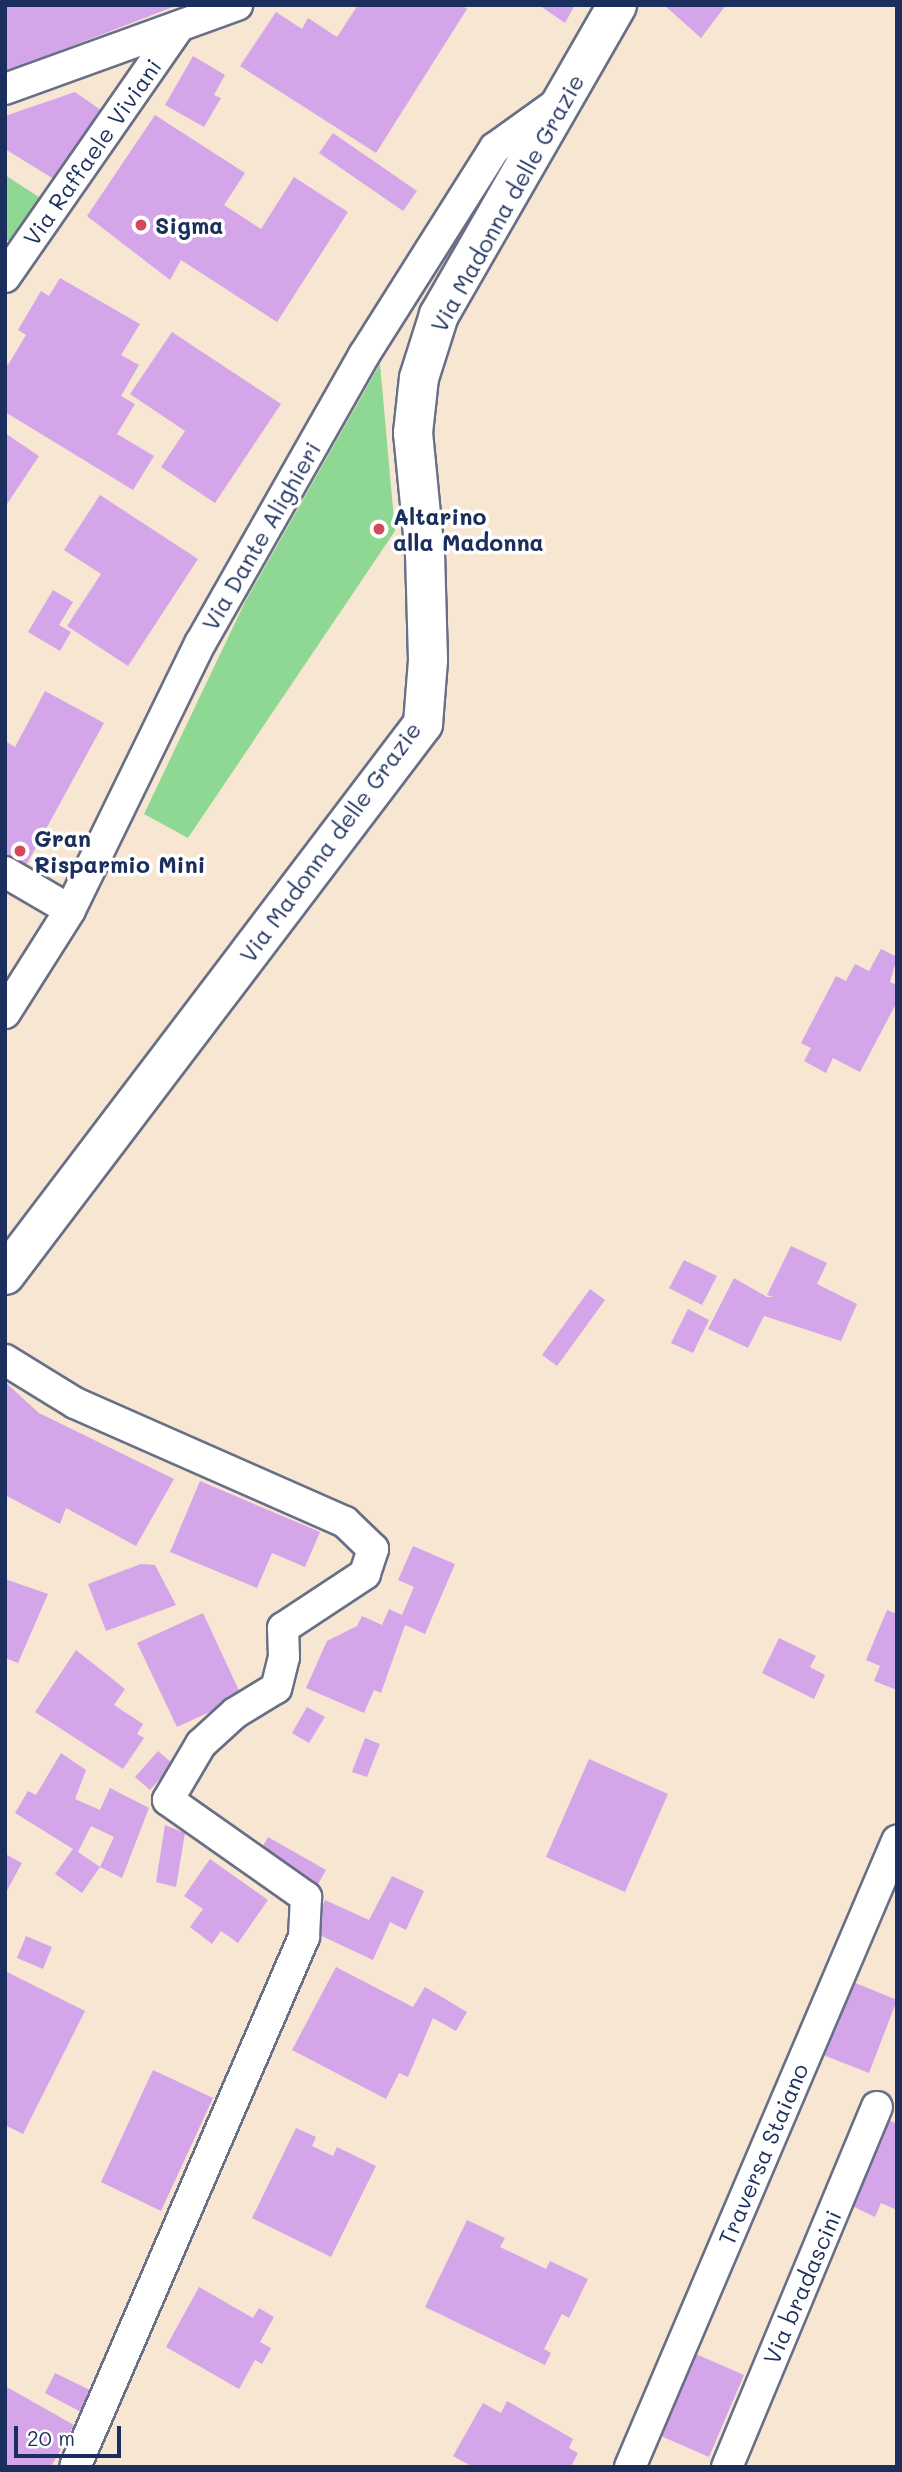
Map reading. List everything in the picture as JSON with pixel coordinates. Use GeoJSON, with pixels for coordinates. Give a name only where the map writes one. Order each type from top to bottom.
{"type":"FeatureCollection","features":[{"type":"Feature","properties":{"kind":"main road","name":"Via Madonna delle Grazie"},"geometry":{"type":"LineString","coordinates":[[5,1275],[423,724],[428,660],[425,555],[413,433],[419,379],[439,315],[617,5]]}},
{"type":"Feature","properties":{"kind":"street"},"geometry":{"type":"LineString","coordinates":[[5,89],[237,5]]}},
{"type":"Feature","properties":{"kind":"street","name":"Via Raffaele Viviani"},"geometry":{"type":"LineString","coordinates":[[5,276],[179,27]]}},
{"type":"Feature","properties":{"kind":"street","name":"Via Dante Alighieri"},"geometry":{"type":"LineString","coordinates":[[5,1013],[70,910],[201,642],[365,355],[495,148],[566,96]]}},
{"type":"Feature","properties":{"kind":"street"},"geometry":{"type":"LineString","coordinates":[[5,872],[70,910]]}},
{"type":"Feature","properties":{"kind":"street"},"geometry":{"type":"LineString","coordinates":[[5,1360],[75,1403],[345,1522],[373,1549],[365,1574],[283,1628],[284,1657],[276,1688],[235,1713],[201,1744],[168,1800],[306,1897],[304,1937],[75,2467]]}},
{"type":"Feature","properties":{"kind":"street","name":"Traversa Staiano"},"geometry":{"type":"LineString","coordinates":[[629,2467],[897,1840]]}},
{"type":"Feature","properties":{"kind":"street","name":"Via bradascini"},"geometry":{"type":"LineString","coordinates":[[727,2467],[877,2107]]}},
{"type":"Feature","properties":{"kind":"green space"},"geometry":{"type":"Polygon","coordinates":[[[5,175],[48,203],[19,247],[5,238],[5,175]]]}},
{"type":"Feature","properties":{"kind":"green space"},"geometry":{"type":"Polygon","coordinates":[[[380,364],[395,531],[188,838],[144,814],[245,602],[380,364]]]}},
{"type":"Feature","properties":{"kind":"building"},"geometry":{"type":"Polygon","coordinates":[[[5,5],[178,5],[5,72],[5,5]]]}},
{"type":"Feature","properties":{"kind":"building"},"geometry":{"type":"Polygon","coordinates":[[[358,5],[461,5],[467,9],[376,153],[240,66],[276,12],[302,29],[308,18],[337,37],[358,5]]]}},
{"type":"Feature","properties":{"kind":"building"},"geometry":{"type":"Polygon","coordinates":[[[539,5],[575,5],[565,23],[539,5]]]}},
{"type":"Feature","properties":{"kind":"building"},"geometry":{"type":"Polygon","coordinates":[[[664,5],[726,5],[701,38],[664,5]]]}},
{"type":"Feature","properties":{"kind":"building"},"geometry":{"type":"Polygon","coordinates":[[[193,56],[225,75],[214,95],[221,98],[204,127],[165,105],[193,56]]]}},
{"type":"Feature","properties":{"kind":"building"},"geometry":{"type":"Polygon","coordinates":[[[75,92],[105,113],[57,181],[5,149],[5,116],[75,92]]]}},
{"type":"Feature","properties":{"kind":"building"},"geometry":{"type":"Polygon","coordinates":[[[155,115],[245,173],[224,205],[261,229],[294,177],[348,212],[277,322],[181,260],[170,280],[87,216],[155,115]]]}},
{"type":"Feature","properties":{"kind":"building"},"geometry":{"type":"Polygon","coordinates":[[[333,133],[417,191],[403,211],[319,153],[333,133]]]}},
{"type":"Feature","properties":{"kind":"building"},"geometry":{"type":"Polygon","coordinates":[[[60,278],[140,324],[121,355],[139,365],[121,396],[135,404],[117,434],[154,456],[133,490],[5,412],[5,363],[8,365],[26,335],[18,330],[41,291],[49,296],[60,278]]]}},
{"type":"Feature","properties":{"kind":"building"},"geometry":{"type":"Polygon","coordinates":[[[172,332],[281,404],[215,503],[161,467],[185,431],[130,394],[172,332]]]}},
{"type":"Feature","properties":{"kind":"building"},"geometry":{"type":"Polygon","coordinates":[[[5,433],[39,456],[5,507],[5,433]]]}},
{"type":"Feature","properties":{"kind":"building"},"geometry":{"type":"Polygon","coordinates":[[[100,495],[198,559],[128,666],[67,626],[101,574],[64,550],[100,495]]]}},
{"type":"Feature","properties":{"kind":"building"},"geometry":{"type":"Polygon","coordinates":[[[53,590],[73,602],[59,625],[71,632],[60,651],[28,632],[53,590]]]}},
{"type":"Feature","properties":{"kind":"building"},"geometry":{"type":"Polygon","coordinates":[[[45,691],[104,723],[23,871],[5,861],[5,741],[15,747],[45,691]]]}},
{"type":"Feature","properties":{"kind":"building"},"geometry":{"type":"Polygon","coordinates":[[[881,949],[897,957],[890,982],[897,985],[897,1002],[860,1072],[833,1058],[826,1073],[804,1061],[811,1048],[801,1043],[836,976],[846,981],[855,964],[869,971],[881,949]]]}},
{"type":"Feature","properties":{"kind":"building"},"geometry":{"type":"Polygon","coordinates":[[[791,1246],[827,1263],[817,1284],[857,1304],[841,1341],[764,1316],[748,1348],[708,1329],[734,1278],[767,1297],[773,1297],[767,1295],[791,1246]]]}},
{"type":"Feature","properties":{"kind":"building"},"geometry":{"type":"Polygon","coordinates":[[[684,1260],[717,1276],[702,1305],[669,1288],[684,1260]]]}},
{"type":"Feature","properties":{"kind":"building"},"geometry":{"type":"Polygon","coordinates":[[[590,1289],[605,1300],[557,1366],[542,1355],[590,1289]]]}},
{"type":"Feature","properties":{"kind":"building"},"geometry":{"type":"Polygon","coordinates":[[[688,1309],[709,1320],[693,1353],[671,1343],[688,1309]]]}},
{"type":"Feature","properties":{"kind":"building"},"geometry":{"type":"Polygon","coordinates":[[[5,1382],[39,1413],[174,1479],[136,1546],[66,1508],[60,1524],[5,1495],[5,1382]]]}},
{"type":"Feature","properties":{"kind":"building"},"geometry":{"type":"Polygon","coordinates":[[[200,1481],[320,1532],[305,1567],[272,1553],[257,1588],[170,1552],[200,1481]]]}},
{"type":"Feature","properties":{"kind":"building"},"geometry":{"type":"Polygon","coordinates":[[[413,1546],[455,1564],[425,1634],[405,1625],[381,1693],[374,1690],[364,1713],[306,1688],[327,1641],[357,1626],[362,1616],[382,1625],[389,1609],[402,1615],[414,1587],[398,1580],[413,1546]]]}},
{"type":"Feature","properties":{"kind":"building"},"geometry":{"type":"Polygon","coordinates":[[[141,1564],[155,1565],[176,1605],[106,1631],[88,1584],[141,1564]]]}},
{"type":"Feature","properties":{"kind":"building"},"geometry":{"type":"Polygon","coordinates":[[[5,1579],[48,1594],[18,1663],[5,1658],[5,1579]]]}},
{"type":"Feature","properties":{"kind":"building"},"geometry":{"type":"Polygon","coordinates":[[[887,1610],[897,1614],[897,1690],[874,1681],[880,1666],[866,1660],[887,1610]]]}},
{"type":"Feature","properties":{"kind":"building"},"geometry":{"type":"Polygon","coordinates":[[[203,1613],[242,1697],[177,1727],[137,1643],[203,1613]]]}},
{"type":"Feature","properties":{"kind":"building"},"geometry":{"type":"Polygon","coordinates":[[[779,1638],[816,1656],[810,1667],[825,1675],[814,1699],[762,1673],[779,1638]]]}},
{"type":"Feature","properties":{"kind":"building"},"geometry":{"type":"Polygon","coordinates":[[[76,1650],[125,1689],[114,1705],[143,1724],[137,1734],[144,1738],[123,1769],[35,1712],[76,1650]]]}},
{"type":"Feature","properties":{"kind":"building"},"geometry":{"type":"Polygon","coordinates":[[[307,1707],[325,1717],[309,1743],[292,1733],[307,1707]]]}},
{"type":"Feature","properties":{"kind":"building"},"geometry":{"type":"Polygon","coordinates":[[[365,1738],[380,1744],[367,1777],[352,1772],[365,1738]]]}},
{"type":"Feature","properties":{"kind":"building"},"geometry":{"type":"Polygon","coordinates":[[[158,1751],[173,1764],[150,1790],[135,1777],[158,1751]]]}},
{"type":"Feature","properties":{"kind":"building"},"geometry":{"type":"Polygon","coordinates":[[[61,1753],[86,1770],[75,1799],[100,1810],[110,1788],[149,1808],[122,1878],[100,1867],[82,1893],[55,1874],[73,1849],[15,1813],[28,1791],[36,1795],[61,1753]],[[91,1826],[78,1852],[100,1867],[114,1837],[91,1826]]]}},
{"type":"Feature","properties":{"kind":"building"},"geometry":{"type":"Polygon","coordinates":[[[589,1759],[668,1794],[625,1892],[546,1857],[589,1759]]]}},
{"type":"Feature","properties":{"kind":"building"},"geometry":{"type":"Polygon","coordinates":[[[165,1825],[185,1833],[176,1887],[156,1882],[165,1825]]]}},
{"type":"Feature","properties":{"kind":"building"},"geometry":{"type":"Polygon","coordinates":[[[268,1837],[326,1870],[312,1895],[254,1862],[268,1837]]]}},
{"type":"Feature","properties":{"kind":"building"},"geometry":{"type":"Polygon","coordinates":[[[5,1854],[22,1863],[5,1894],[5,1854]]]}},
{"type":"Feature","properties":{"kind":"building"},"geometry":{"type":"Polygon","coordinates":[[[210,1859],[268,1900],[238,1943],[221,1931],[212,1944],[190,1927],[203,1909],[184,1896],[210,1859]]]}},
{"type":"Feature","properties":{"kind":"building"},"geometry":{"type":"Polygon","coordinates":[[[392,1876],[424,1891],[406,1930],[390,1922],[373,1960],[311,1931],[325,1900],[369,1920],[392,1876]]]}},
{"type":"Feature","properties":{"kind":"building"},"geometry":{"type":"Polygon","coordinates":[[[26,1936],[52,1947],[43,1969],[17,1958],[26,1936]]]}},
{"type":"Feature","properties":{"kind":"building"},"geometry":{"type":"Polygon","coordinates":[[[336,1967],[413,2007],[425,1987],[467,2012],[456,2031],[433,2018],[408,2077],[399,2073],[386,2099],[292,2050],[336,1967]]]}},
{"type":"Feature","properties":{"kind":"building"},"geometry":{"type":"Polygon","coordinates":[[[7,1972],[85,2011],[23,2134],[5,2125],[7,1972]]]}},
{"type":"Feature","properties":{"kind":"building"},"geometry":{"type":"Polygon","coordinates":[[[848,1980],[897,2000],[869,2073],[818,2053],[848,1980]]]}},
{"type":"Feature","properties":{"kind":"building"},"geometry":{"type":"Polygon","coordinates":[[[153,2070],[213,2098],[161,2211],[101,2182],[153,2070]]]}},
{"type":"Feature","properties":{"kind":"building"},"geometry":{"type":"Polygon","coordinates":[[[884,2118],[897,2124],[897,2210],[881,2203],[875,2217],[844,2202],[884,2118]]]}},
{"type":"Feature","properties":{"kind":"building"},"geometry":{"type":"Polygon","coordinates":[[[296,2128],[316,2137],[312,2146],[333,2156],[337,2147],[376,2166],[331,2257],[252,2218],[296,2128]]]}},
{"type":"Feature","properties":{"kind":"building"},"geometry":{"type":"Polygon","coordinates":[[[467,2220],[505,2238],[500,2247],[546,2269],[550,2261],[588,2279],[569,2318],[562,2314],[544,2349],[551,2353],[545,2365],[425,2307],[467,2220]]]}},
{"type":"Feature","properties":{"kind":"building"},"geometry":{"type":"Polygon","coordinates":[[[199,2287],[253,2318],[259,2308],[274,2317],[260,2342],[271,2348],[262,2364],[255,2360],[239,2389],[166,2347],[199,2287]]]}},
{"type":"Feature","properties":{"kind":"building"},"geometry":{"type":"Polygon","coordinates":[[[696,2354],[744,2375],[709,2457],[661,2436],[696,2354]]]}},
{"type":"Feature","properties":{"kind":"building"},"geometry":{"type":"Polygon","coordinates":[[[55,2373],[94,2392],[83,2413],[45,2393],[55,2373]]]}},
{"type":"Feature","properties":{"kind":"building"},"geometry":{"type":"Polygon","coordinates":[[[5,2386],[74,2425],[51,2467],[5,2465],[5,2386]]]}},
{"type":"Feature","properties":{"kind":"building"},"geometry":{"type":"Polygon","coordinates":[[[507,2401],[573,2439],[569,2448],[578,2453],[571,2467],[473,2467],[453,2456],[483,2403],[501,2413],[507,2401]]]}},
{"type":"Feature","properties":{"kind":"place","name":"Sigma"},"geometry":{"type":"Point","coordinates":[141,225]}},
{"type":"Feature","properties":{"kind":"place","name":"Altarino alla Madonna"},"geometry":{"type":"Point","coordinates":[379,529]}},
{"type":"Feature","properties":{"kind":"place","name":"Gran Risparmio Mini"},"geometry":{"type":"Point","coordinates":[20,851]}}]}
